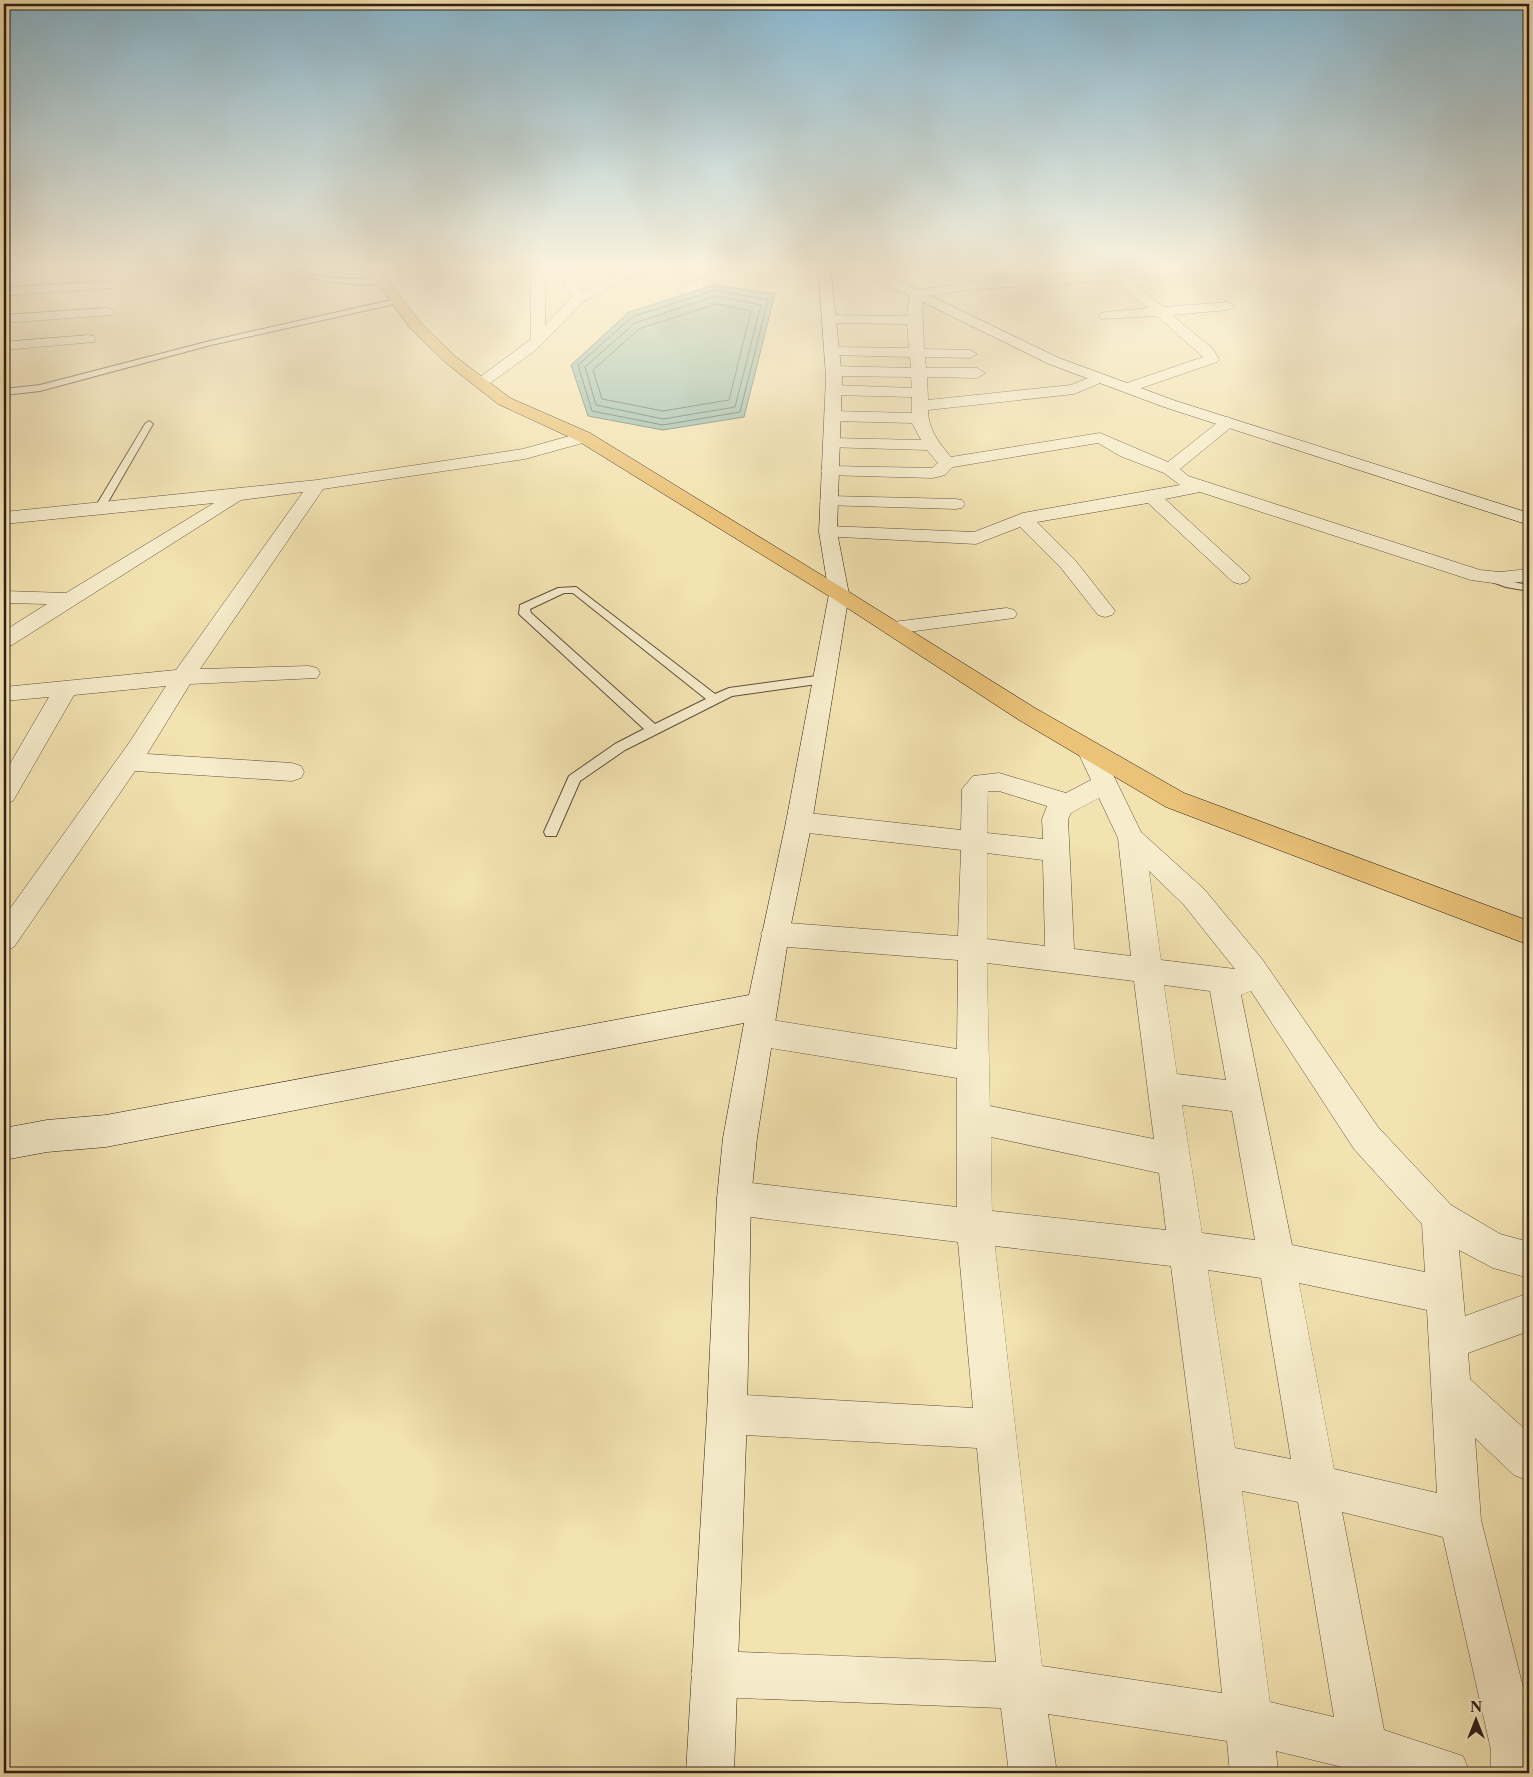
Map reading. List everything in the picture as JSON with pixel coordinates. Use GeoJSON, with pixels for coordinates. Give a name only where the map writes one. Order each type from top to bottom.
{"type":"FeatureCollection","features":[{"type":"Feature","properties":{"kind":"main road"},"geometry":{"type":"LineString","coordinates":[[439,348],[451,360],[504,401],[584,437],[839,594],[944,663],[1175,800],[1529,933]]}},
{"type":"Feature","properties":{"kind":"street"},"geometry":{"type":"LineString","coordinates":[[481,383],[526,348]]}},
{"type":"Feature","properties":{"kind":"street"},"geometry":{"type":"LineString","coordinates":[[710,1773],[735,1194],[740,1138],[760,1019],[780,910],[799,822],[839,594],[828,532],[835,348]]}},
{"type":"Feature","properties":{"kind":"street"},"geometry":{"type":"LineString","coordinates":[[920,348],[920,405],[932,445],[947,463]]}},
{"type":"Feature","properties":{"kind":"street"},"geometry":{"type":"LineString","coordinates":[[945,348],[970,354]]}},
{"type":"Feature","properties":{"kind":"street"},"geometry":{"type":"LineString","coordinates":[[1025,348],[1054,362],[1127,388],[1529,519]]}},
{"type":"Feature","properties":{"kind":"street"},"geometry":{"type":"LineString","coordinates":[[1127,388],[1212,359],[1203,348]]}},
{"type":"Feature","properties":{"kind":"street"},"geometry":{"type":"LineString","coordinates":[[834,381],[919,373],[977,373]]}},
{"type":"Feature","properties":{"kind":"street"},"geometry":{"type":"LineString","coordinates":[[832,416],[1074,389],[1100,378]]}},
{"type":"Feature","properties":{"kind":"street"},"geometry":{"type":"LineString","coordinates":[[834,381],[920,405]]}},
{"type":"Feature","properties":{"kind":"street"},"geometry":{"type":"LineString","coordinates":[[1170,469],[1228,422]]}},
{"type":"Feature","properties":{"kind":"street"},"geometry":{"type":"LineString","coordinates":[[4,518],[239,495],[317,485],[525,454],[584,437]]}},
{"type":"Feature","properties":{"kind":"street"},"geometry":{"type":"LineString","coordinates":[[830,471],[933,473],[939,471],[947,463],[1100,438],[1126,452],[1170,469],[1182,480],[1488,577],[1529,575]]}},
{"type":"Feature","properties":{"kind":"street"},"geometry":{"type":"LineString","coordinates":[[831,443],[932,445]]}},
{"type":"Feature","properties":{"kind":"street"},"geometry":{"type":"LineString","coordinates":[[4,939],[129,762],[183,677],[317,485]]}},
{"type":"Feature","properties":{"kind":"street"},"geometry":{"type":"LineString","coordinates":[[828,532],[976,538],[1023,520],[1201,486]]}},
{"type":"Feature","properties":{"kind":"street"},"geometry":{"type":"LineString","coordinates":[[4,640],[239,495]]}},
{"type":"Feature","properties":{"kind":"street"},"geometry":{"type":"LineString","coordinates":[[1152,496],[1240,578]]}},
{"type":"Feature","properties":{"kind":"street"},"geometry":{"type":"LineString","coordinates":[[829,501],[956,504]]}},
{"type":"Feature","properties":{"kind":"street"},"geometry":{"type":"LineString","coordinates":[[1023,520],[1068,564],[1105,611]]}},
{"type":"Feature","properties":{"kind":"street"},"geometry":{"type":"LineString","coordinates":[[4,597],[73,599]]}},
{"type":"Feature","properties":{"kind":"street"},"geometry":{"type":"LineString","coordinates":[[893,628],[1007,614]]}},
{"type":"Feature","properties":{"kind":"street"},"geometry":{"type":"LineString","coordinates":[[4,694],[183,677],[309,673]]}},
{"type":"Feature","properties":{"kind":"street"},"geometry":{"type":"LineString","coordinates":[[4,795],[66,688]]}},
{"type":"Feature","properties":{"kind":"street"},"geometry":{"type":"LineString","coordinates":[[1089,750],[1131,838],[1146,970],[1217,1465],[1254,1773]]}},
{"type":"Feature","properties":{"kind":"street"},"geometry":{"type":"LineString","coordinates":[[129,762],[292,772]]}},
{"type":"Feature","properties":{"kind":"street"},"geometry":{"type":"LineString","coordinates":[[1034,1773],[1021,1686],[975,1228],[972,949],[975,789],[982,782],[999,782],[1068,802]]}},
{"type":"Feature","properties":{"kind":"street"},"geometry":{"type":"LineString","coordinates":[[1060,960],[1055,819],[1057,811],[1068,802],[1106,784]]}},
{"type":"Feature","properties":{"kind":"street"},"geometry":{"type":"LineString","coordinates":[[799,822],[1056,851]]}},
{"type":"Feature","properties":{"kind":"street"},"geometry":{"type":"LineString","coordinates":[[1131,838],[1194,897],[1263,984],[1366,1138],[1439,1217],[1493,1250],[1529,1279]]}},
{"type":"Feature","properties":{"kind":"street"},"geometry":{"type":"LineString","coordinates":[[780,910],[972,949],[1263,984]]}},
{"type":"Feature","properties":{"kind":"street"},"geometry":{"type":"LineString","coordinates":[[1223,980],[1277,1262],[1364,1748]]}},
{"type":"Feature","properties":{"kind":"street"},"geometry":{"type":"LineString","coordinates":[[4,1144],[47,1136],[106,1130],[760,1019],[974,1066]]}},
{"type":"Feature","properties":{"kind":"street"},"geometry":{"type":"LineString","coordinates":[[1163,1087],[1245,1098]]}},
{"type":"Feature","properties":{"kind":"street"},"geometry":{"type":"LineString","coordinates":[[974,1118],[1174,1160]]}},
{"type":"Feature","properties":{"kind":"street"},"geometry":{"type":"LineString","coordinates":[[735,1194],[975,1228],[1159,1248],[1187,1249],[1277,1262],[1445,1295]]}},
{"type":"Feature","properties":{"kind":"street"},"geometry":{"type":"LineString","coordinates":[[1439,1217],[1460,1520],[1520,1763]]}},
{"type":"Feature","properties":{"kind":"street"},"geometry":{"type":"LineString","coordinates":[[1493,1250],[1529,1260]]}},
{"type":"Feature","properties":{"kind":"street"},"geometry":{"type":"LineString","coordinates":[[1448,1341],[1529,1312]]}},
{"type":"Feature","properties":{"kind":"street"},"geometry":{"type":"LineString","coordinates":[[1451,1388],[1529,1460]]}},
{"type":"Feature","properties":{"kind":"street"},"geometry":{"type":"LineString","coordinates":[[727,1414],[995,1429]]}},
{"type":"Feature","properties":{"kind":"street"},"geometry":{"type":"LineString","coordinates":[[1217,1465],[1316,1485],[1460,1520]]}},
{"type":"Feature","properties":{"kind":"street"},"geometry":{"type":"LineString","coordinates":[[714,1674],[1021,1686],[1249,1721],[1364,1748],[1446,1773]]}},
{"type":"Feature","properties":{"kind":"lane"},"geometry":{"type":"LineString","coordinates":[[4,392],[40,388],[191,348]]}},
{"type":"Feature","properties":{"kind":"lane"},"geometry":{"type":"LineString","coordinates":[[99,509],[149,424]]}},
{"type":"Feature","properties":{"kind":"lane"},"geometry":{"type":"LineString","coordinates":[[1488,577],[1510,585],[1529,588]]}},
{"type":"Feature","properties":{"kind":"lane"},"geometry":{"type":"LineString","coordinates":[[648,733],[525,614],[524,607],[562,590],[576,590],[714,699]]}},
{"type":"Feature","properties":{"kind":"lane"},"geometry":{"type":"LineString","coordinates":[[551,832],[574,779],[620,747],[737,689],[824,679]]}},
{"type":"Feature","properties":{"kind":"water"},"geometry":{"type":"Polygon","coordinates":[[[590,348],[761,348],[744,417],[663,430],[588,416],[571,365],[590,348]]]}}]}
